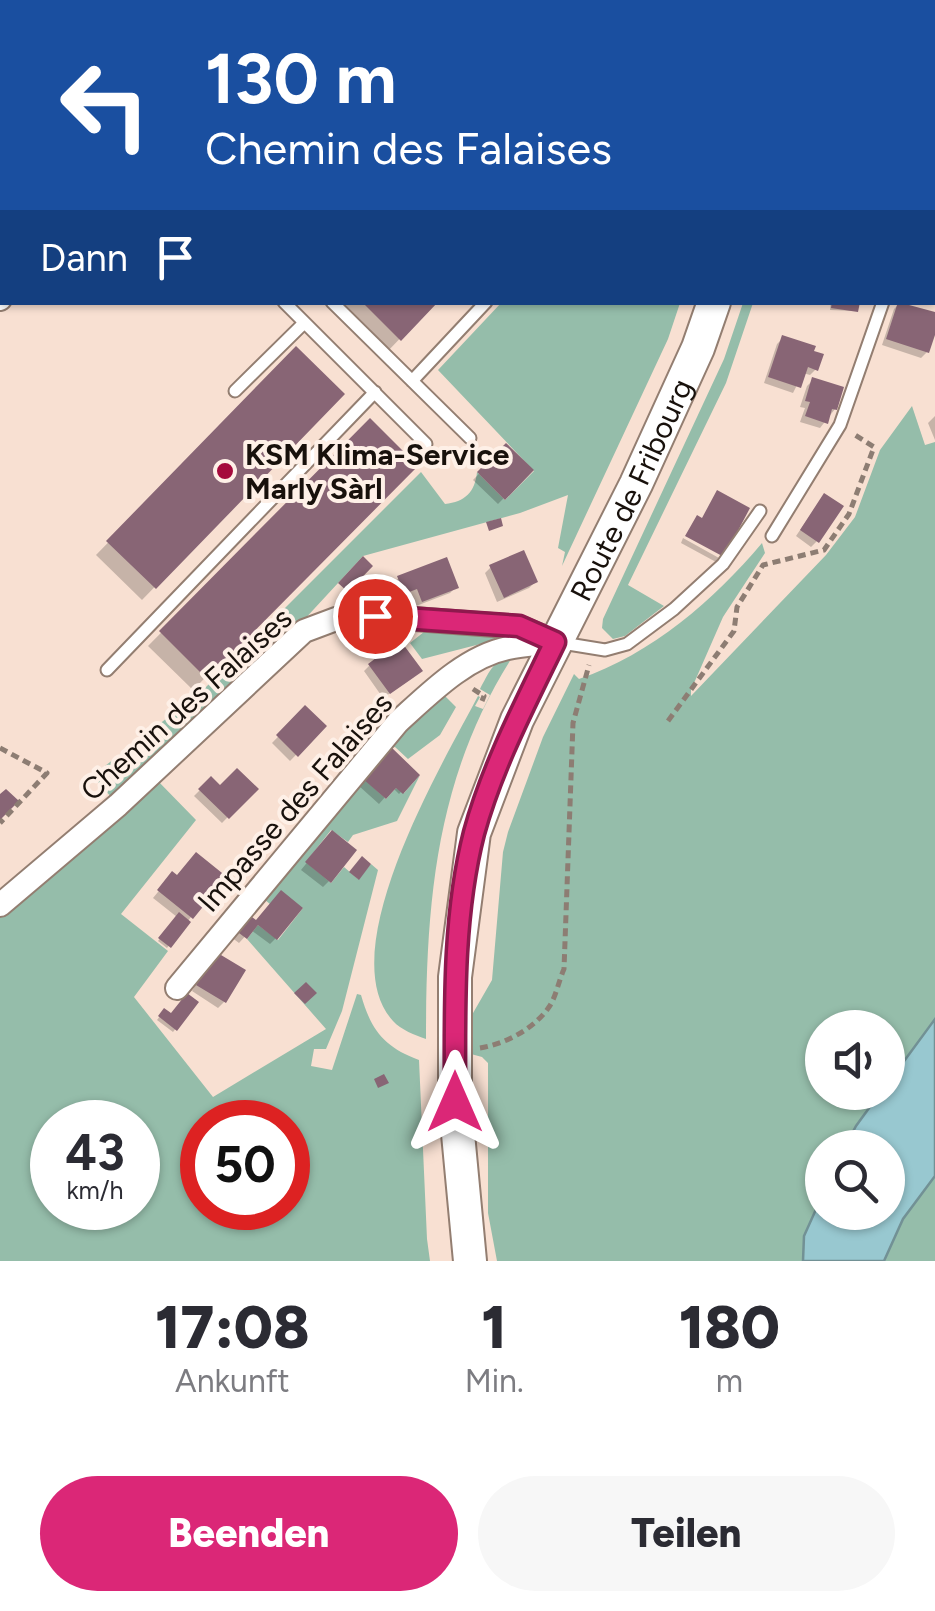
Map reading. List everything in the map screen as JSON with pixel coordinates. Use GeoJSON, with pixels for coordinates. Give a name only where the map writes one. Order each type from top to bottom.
{"type":"FeatureCollection","features":[{"type":"Feature","properties":{"kind":"main road","name":"Route de Fribourg"},"geometry":{"type":"LineString","coordinates":[[470,1261],[455,1102],[455,977],[474,833],[511,735],[539,644],[644,467],[698,348],[713,305]]}},
{"type":"Feature","properties":{"kind":"street","name":"Chemin des Falaises"},"geometry":{"type":"LineString","coordinates":[[0,905],[130,794],[304,631],[336,619],[375,616],[519,626],[539,644]]}},
{"type":"Feature","properties":{"kind":"street","name":"Impasse des Falaises"},"geometry":{"type":"LineString","coordinates":[[178,988],[398,722],[435,688],[480,658],[506,648],[539,644]]}},
{"type":"Feature","properties":{"kind":"lane"},"geometry":{"type":"LineString","coordinates":[[287,305],[426,444]]}},
{"type":"Feature","properties":{"kind":"lane"},"geometry":{"type":"LineString","coordinates":[[335,305],[470,438]]}},
{"type":"Feature","properties":{"kind":"lane"},"geometry":{"type":"LineString","coordinates":[[412,381],[483,305]]}},
{"type":"Feature","properties":{"kind":"lane"},"geometry":{"type":"LineString","coordinates":[[772,536],[840,425],[882,305]]}},
{"type":"Feature","properties":{"kind":"lane"},"geometry":{"type":"LineString","coordinates":[[235,391],[304,323]]}},
{"type":"Feature","properties":{"kind":"lane"},"geometry":{"type":"LineString","coordinates":[[106,670],[375,392]]}},
{"type":"Feature","properties":{"kind":"lane"},"geometry":{"type":"LineString","coordinates":[[539,644],[605,650],[627,644],[674,609],[723,564],[760,511]]}},
{"type":"Feature","properties":{"kind":"path"},"geometry":{"type":"LineString","coordinates":[[668,721],[734,631],[737,607],[763,565],[824,550],[849,514],[874,447],[840,425]]}},
{"type":"Feature","properties":{"kind":"path"},"geometry":{"type":"LineString","coordinates":[[472,1049],[497,1046],[524,1030],[549,1006],[564,968],[574,724],[594,648]]}},
{"type":"Feature","properties":{"kind":"path"},"geometry":{"type":"LineString","coordinates":[[472,689],[484,696],[482,700]]}},
{"type":"Feature","properties":{"kind":"path"},"geometry":{"type":"LineString","coordinates":[[0,748],[47,773],[0,823]]}},
{"type":"Feature","properties":{"kind":"green space"},"geometry":{"type":"Polygon","coordinates":[[[499,305],[679,305],[668,339],[562,566],[565,552],[558,548],[568,495],[520,513],[363,556],[302,622],[114,800],[92,776],[202,691],[421,472],[445,504],[468,495],[477,472],[505,500],[534,471],[438,370],[499,305]]]}},
{"type":"Feature","properties":{"kind":"green space"},"geometry":{"type":"Polygon","coordinates":[[[742,305],[752,305],[726,383],[628,585],[664,606],[625,636],[613,639],[602,628],[603,619],[724,359],[742,305]]]}},
{"type":"Feature","properties":{"kind":"green space"},"geometry":{"type":"Polygon","coordinates":[[[912,406],[925,445],[935,442],[935,1261],[497,1261],[488,1213],[488,1063],[471,1054],[461,1034],[492,980],[503,852],[543,737],[574,674],[579,679],[606,668],[656,640],[723,585],[762,543],[765,553],[723,617],[691,696],[826,555],[855,517],[880,450],[912,406]]]}},
{"type":"Feature","properties":{"kind":"green space"},"geometry":{"type":"Polygon","coordinates":[[[429,628],[503,632],[492,641],[422,659],[410,643],[429,628]]]}},
{"type":"Feature","properties":{"kind":"green space"},"geometry":{"type":"Polygon","coordinates":[[[513,656],[487,701],[490,695],[480,689],[496,664],[513,656]]]}},
{"type":"Feature","properties":{"kind":"green space"},"geometry":{"type":"Polygon","coordinates":[[[442,693],[456,707],[440,735],[408,759],[395,747],[391,748],[403,728],[442,693]]]}},
{"type":"Feature","properties":{"kind":"green space"},"geometry":{"type":"Polygon","coordinates":[[[478,696],[475,706],[483,709],[487,701],[452,794],[433,889],[426,1039],[393,1021],[377,990],[375,951],[383,906],[399,858],[419,810],[478,696]]]}},
{"type":"Feature","properties":{"kind":"green space"},"geometry":{"type":"Polygon","coordinates":[[[420,775],[397,821],[353,835],[348,842],[331,830],[306,862],[331,883],[344,867],[358,879],[371,864],[378,870],[342,1011],[326,1049],[314,1049],[311,1066],[332,1070],[357,994],[381,1036],[419,1060],[430,1261],[0,1261],[0,911],[156,779],[196,820],[121,914],[168,951],[134,997],[213,1097],[326,1029],[247,939],[258,925],[278,940],[303,908],[270,904],[260,896],[364,779],[386,799],[396,788],[404,793],[420,775]]]}},
{"type":"Feature","properties":{"kind":"water"},"geometry":{"type":"Polygon","coordinates":[[[935,1019],[935,1176],[905,1216],[905,1130],[854,1130],[868,1110],[905,1110],[905,1060],[935,1019]]]}},
{"type":"Feature","properties":{"kind":"water"},"geometry":{"type":"Polygon","coordinates":[[[807,1230],[898,1230],[884,1261],[803,1261],[807,1230]]]}},
{"type":"Feature","properties":{"kind":"building"},"geometry":{"type":"Polygon","coordinates":[[[365,305],[435,305],[401,341],[365,305]]]}},
{"type":"Feature","properties":{"kind":"building"},"geometry":{"type":"Polygon","coordinates":[[[832,305],[859,305],[858,312],[831,308],[832,305]]]}},
{"type":"Feature","properties":{"kind":"building"},"geometry":{"type":"Polygon","coordinates":[[[897,305],[935,312],[935,335],[929,353],[886,339],[897,305]]]}},
{"type":"Feature","properties":{"kind":"building"},"geometry":{"type":"Polygon","coordinates":[[[782,335],[816,346],[814,351],[824,354],[818,371],[808,367],[801,388],[768,377],[782,335]]]}},
{"type":"Feature","properties":{"kind":"building"},"geometry":{"type":"Polygon","coordinates":[[[296,346],[345,394],[156,589],[106,541],[296,346]]]}},
{"type":"Feature","properties":{"kind":"building"},"geometry":{"type":"Polygon","coordinates":[[[812,377],[844,387],[828,424],[805,416],[812,377]]]}},
{"type":"Feature","properties":{"kind":"building"},"geometry":{"type":"Polygon","coordinates":[[[370,418],[418,466],[207,679],[159,631],[370,418]]]}},
{"type":"Feature","properties":{"kind":"building"},"geometry":{"type":"Polygon","coordinates":[[[506,443],[534,470],[505,500],[477,472],[506,443]]]}},
{"type":"Feature","properties":{"kind":"building"},"geometry":{"type":"Polygon","coordinates":[[[717,490],[750,508],[724,557],[685,536],[697,515],[702,518],[717,490]]]}},
{"type":"Feature","properties":{"kind":"building"},"geometry":{"type":"Polygon","coordinates":[[[824,493],[844,506],[819,543],[800,530],[824,493]]]}},
{"type":"Feature","properties":{"kind":"building"},"geometry":{"type":"Polygon","coordinates":[[[501,518],[503,526],[489,531],[486,522],[501,518]]]}},
{"type":"Feature","properties":{"kind":"building"},"geometry":{"type":"Polygon","coordinates":[[[524,550],[538,582],[504,598],[489,565],[524,550]]]}},
{"type":"Feature","properties":{"kind":"building"},"geometry":{"type":"Polygon","coordinates":[[[363,556],[373,566],[348,592],[338,583],[363,556]]]}},
{"type":"Feature","properties":{"kind":"building"},"geometry":{"type":"Polygon","coordinates":[[[447,557],[459,588],[422,602],[417,589],[404,594],[397,576],[447,557]]]}},
{"type":"Feature","properties":{"kind":"building"},"geometry":{"type":"Polygon","coordinates":[[[400,640],[423,671],[390,694],[368,664],[400,640]]]}},
{"type":"Feature","properties":{"kind":"building"},"geometry":{"type":"Polygon","coordinates":[[[305,705],[327,726],[298,757],[276,735],[305,705]]]}},
{"type":"Feature","properties":{"kind":"building"},"geometry":{"type":"Polygon","coordinates":[[[391,747],[420,775],[403,794],[396,788],[386,799],[363,779],[391,747]]]}},
{"type":"Feature","properties":{"kind":"building"},"geometry":{"type":"Polygon","coordinates":[[[237,768],[259,789],[229,819],[198,789],[211,776],[220,785],[237,768]]]}},
{"type":"Feature","properties":{"kind":"building"},"geometry":{"type":"Polygon","coordinates":[[[6,789],[19,801],[0,820],[0,794],[6,789]]]}},
{"type":"Feature","properties":{"kind":"building"},"geometry":{"type":"Polygon","coordinates":[[[332,830],[357,850],[331,883],[305,862],[332,830]]]}},
{"type":"Feature","properties":{"kind":"building"},"geometry":{"type":"Polygon","coordinates":[[[196,852],[227,877],[193,919],[157,890],[172,871],[177,875],[196,852]]]}},
{"type":"Feature","properties":{"kind":"building"},"geometry":{"type":"Polygon","coordinates":[[[362,856],[371,864],[359,880],[349,872],[362,856]]]}},
{"type":"Feature","properties":{"kind":"building"},"geometry":{"type":"Polygon","coordinates":[[[281,890],[303,908],[277,940],[258,925],[247,939],[235,930],[248,914],[256,920],[281,890]]]}},
{"type":"Feature","properties":{"kind":"building"},"geometry":{"type":"Polygon","coordinates":[[[179,912],[191,922],[171,948],[158,938],[179,912]]]}},
{"type":"Feature","properties":{"kind":"building"},"geometry":{"type":"Polygon","coordinates":[[[216,952],[246,970],[226,1003],[196,985],[216,952]]]}},
{"type":"Feature","properties":{"kind":"building"},"geometry":{"type":"Polygon","coordinates":[[[306,982],[317,993],[305,1004],[294,993],[306,982]]]}},
{"type":"Feature","properties":{"kind":"building"},"geometry":{"type":"Polygon","coordinates":[[[187,993],[199,1002],[177,1031],[158,1016],[164,1008],[171,1013],[187,993]]]}},
{"type":"Feature","properties":{"kind":"building"},"geometry":{"type":"Polygon","coordinates":[[[384,1074],[389,1083],[378,1088],[374,1079],[384,1074]]]}},
{"type":"Feature","properties":{"kind":"place","name":"KSM Klima-Service Marly Sàrl"},"geometry":{"type":"Point","coordinates":[225,471]}},
{"type":"Feature","properties":{"kind":"route"},"geometry":{"type":"LineString","coordinates":[[375,616],[519,626],[555,642],[517,720],[474,833],[455,977],[455,1102]]}}]}
